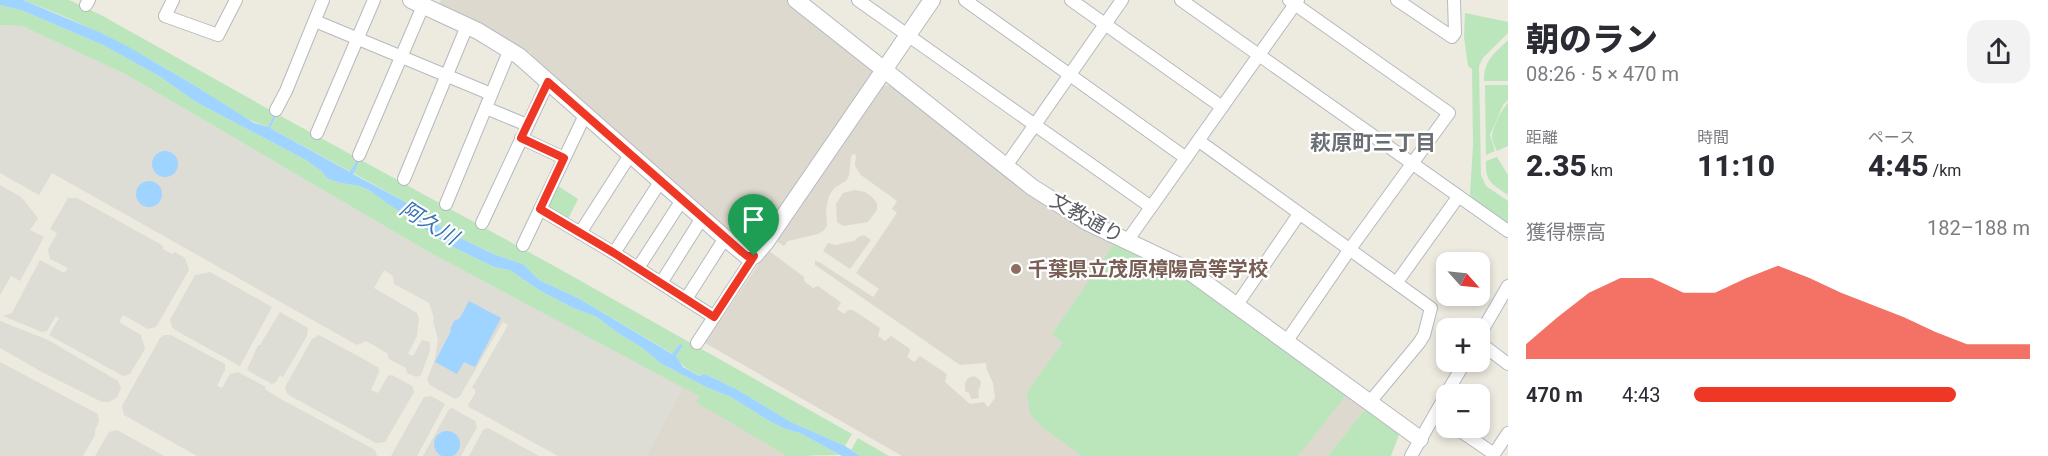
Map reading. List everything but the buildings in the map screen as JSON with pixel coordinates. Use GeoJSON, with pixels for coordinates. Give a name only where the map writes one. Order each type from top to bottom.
{"type":"FeatureCollection","features":[{"type":"Feature","properties":{"kind":"street"},"geometry":{"type":"LineString","coordinates":[[173,0],[165,16],[218,35],[236,0]]}},
{"type":"Feature","properties":{"kind":"street"},"geometry":{"type":"LineString","coordinates":[[276,110],[323,0]]}},
{"type":"Feature","properties":{"kind":"street"},"geometry":{"type":"LineString","coordinates":[[317,133],[374,0]]}},
{"type":"Feature","properties":{"kind":"street","name":"文教通り"},"geometry":{"type":"LineString","coordinates":[[796,0],[1032,187],[1072,213],[1186,269],[1420,439]]}},
{"type":"Feature","properties":{"kind":"street"},"geometry":{"type":"LineString","coordinates":[[858,0],[1151,207]]}},
{"type":"Feature","properties":{"kind":"street"},"geometry":{"type":"LineString","coordinates":[[697,343],[754,256],[766,242],[932,0]]}},
{"type":"Feature","properties":{"kind":"street"},"geometry":{"type":"LineString","coordinates":[[965,0],[1186,158]]}},
{"type":"Feature","properties":{"kind":"street"},"geometry":{"type":"LineString","coordinates":[[1071,0],[1222,107]]}},
{"type":"Feature","properties":{"kind":"street"},"geometry":{"type":"LineString","coordinates":[[1006,166],[1122,0]]}},
{"type":"Feature","properties":{"kind":"street"},"geometry":{"type":"LineString","coordinates":[[1181,0],[1508,231]]}},
{"type":"Feature","properties":{"kind":"street"},"geometry":{"type":"LineString","coordinates":[[1397,0],[1452,37],[1455,33],[1454,0]]}},
{"type":"Feature","properties":{"kind":"street"},"geometry":{"type":"LineString","coordinates":[[1127,241],[1259,55],[1294,1],[1449,113],[1286,342]]}},
{"type":"Feature","properties":{"kind":"street"},"geometry":{"type":"LineString","coordinates":[[359,155],[402,57],[417,3],[510,49],[725,238],[747,256],[754,256]]}},
{"type":"Feature","properties":{"kind":"street"},"geometry":{"type":"LineString","coordinates":[[315,21],[491,94]]}},
{"type":"Feature","properties":{"kind":"street"},"geometry":{"type":"LineString","coordinates":[[404,179],[467,26]]}},
{"type":"Feature","properties":{"kind":"street"},"geometry":{"type":"LineString","coordinates":[[446,204],[510,49]]}},
{"type":"Feature","properties":{"kind":"street"},"geometry":{"type":"LineString","coordinates":[[482,223],[548,82]]}},
{"type":"Feature","properties":{"kind":"street"},"geometry":{"type":"LineString","coordinates":[[486,108],[527,125]]}},
{"type":"Feature","properties":{"kind":"street"},"geometry":{"type":"LineString","coordinates":[[524,245],[585,116]]}},
{"type":"Feature","properties":{"kind":"street"},"geometry":{"type":"LineString","coordinates":[[521,138],[564,158]]}},
{"type":"Feature","properties":{"kind":"street"},"geometry":{"type":"LineString","coordinates":[[1198,141],[1431,308],[1424,335],[1419,344],[1369,403]]}},
{"type":"Feature","properties":{"kind":"street"},"geometry":{"type":"LineString","coordinates":[[580,233],[630,155]]}},
{"type":"Feature","properties":{"kind":"street"},"geometry":{"type":"LineString","coordinates":[[614,253],[660,182]]}},
{"type":"Feature","properties":{"kind":"street"},"geometry":{"type":"LineString","coordinates":[[1397,282],[1458,197]]}},
{"type":"Feature","properties":{"kind":"street"},"geometry":{"type":"LineString","coordinates":[[638,268],[682,200]]}},
{"type":"Feature","properties":{"kind":"street"},"geometry":{"type":"LineString","coordinates":[[540,209],[714,317]]}},
{"type":"Feature","properties":{"kind":"street"},"geometry":{"type":"LineString","coordinates":[[1236,306],[1299,214]]}},
{"type":"Feature","properties":{"kind":"street"},"geometry":{"type":"LineString","coordinates":[[661,283],[702,218]]}},
{"type":"Feature","properties":{"kind":"street"},"geometry":{"type":"LineString","coordinates":[[686,299],[725,238]]}},
{"type":"Feature","properties":{"kind":"street"},"geometry":{"type":"LineString","coordinates":[[1490,322],[1503,305],[1508,286]]}},
{"type":"Feature","properties":{"kind":"street"},"geometry":{"type":"LineString","coordinates":[[1490,350],[1508,364]]}},
{"type":"Feature","properties":{"kind":"street"},"geometry":{"type":"LineString","coordinates":[[1411,456],[1420,439],[1436,422]]}},
{"type":"Feature","properties":{"kind":"street"},"geometry":{"type":"LineString","coordinates":[[1470,438],[1493,455],[1508,433]]}},
{"type":"Feature","properties":{"kind":"shaded area"},"geometry":{"type":"Polygon","coordinates":[[[441,0],[788,0],[872,69],[872,73],[756,246],[745,248],[533,59],[530,52],[525,53],[437,7],[441,0]]]}},
{"type":"Feature","properties":{"kind":"shaded area"},"geometry":{"type":"Polygon","coordinates":[[[0,25],[22,26],[127,75],[429,252],[683,387],[646,456],[558,456],[469,407],[475,394],[475,389],[472,388],[508,325],[503,322],[460,396],[455,399],[430,385],[427,380],[435,359],[438,340],[429,303],[394,284],[393,276],[384,270],[374,288],[417,313],[419,319],[417,336],[408,354],[413,356],[422,340],[430,342],[430,350],[421,375],[416,377],[407,373],[406,368],[389,359],[387,353],[366,341],[357,345],[52,173],[39,195],[0,173],[0,25]]]}},
{"type":"Feature","properties":{"kind":"shaded area","name":"千葉県立茂原樟陽高等学校"},"geometry":{"type":"Polygon","coordinates":[[[880,85],[897,86],[963,139],[1178,271],[1366,408],[1328,456],[902,456],[705,343],[768,250],[804,277],[804,281],[813,288],[818,286],[839,301],[841,303],[837,309],[844,314],[848,310],[853,310],[880,328],[878,336],[885,341],[891,336],[909,348],[907,357],[914,362],[920,356],[947,374],[945,382],[970,404],[984,402],[988,407],[995,398],[986,363],[960,365],[815,265],[815,261],[819,262],[873,297],[879,289],[856,273],[897,213],[892,209],[897,201],[861,175],[855,166],[856,155],[853,154],[851,157],[849,176],[846,181],[834,188],[829,196],[826,209],[827,226],[823,231],[788,241],[784,246],[775,240],[880,85]]]}},
{"type":"Feature","properties":{"kind":"shaded area"},"geometry":{"type":"Polygon","coordinates":[[[0,185],[21,197],[38,218],[30,230],[44,237],[20,281],[11,276],[0,295],[0,185]]]}},
{"type":"Feature","properties":{"kind":"shaded area"},"geometry":{"type":"Polygon","coordinates":[[[854,190],[865,192],[872,197],[877,203],[877,210],[868,222],[843,226],[837,222],[836,204],[843,193],[854,190]]]}},
{"type":"Feature","properties":{"kind":"shaded area"},"geometry":{"type":"Polygon","coordinates":[[[68,198],[77,198],[162,245],[163,249],[172,254],[175,252],[185,258],[189,270],[156,327],[148,329],[123,315],[119,322],[141,335],[145,349],[130,374],[123,376],[49,335],[59,318],[56,316],[47,331],[42,332],[3,316],[12,313],[40,260],[64,273],[68,268],[50,259],[48,250],[57,233],[50,229],[68,198]]]}},
{"type":"Feature","properties":{"kind":"shaded area"},"geometry":{"type":"Polygon","coordinates":[[[864,235],[871,240],[850,269],[823,251],[828,243],[835,245],[854,241],[864,235]]]}},
{"type":"Feature","properties":{"kind":"shaded area"},"geometry":{"type":"Polygon","coordinates":[[[210,272],[272,307],[240,366],[172,327],[170,320],[195,275],[210,272]]]}},
{"type":"Feature","properties":{"kind":"shaded area"},"geometry":{"type":"Polygon","coordinates":[[[280,312],[308,328],[307,336],[283,377],[280,375],[272,384],[247,370],[258,345],[280,312]]]}},
{"type":"Feature","properties":{"kind":"shaded area"},"geometry":{"type":"Polygon","coordinates":[[[0,321],[48,340],[118,381],[121,389],[117,397],[109,402],[102,402],[0,348],[0,321]]]}},
{"type":"Feature","properties":{"kind":"shaded area"},"geometry":{"type":"Polygon","coordinates":[[[164,335],[171,335],[225,364],[225,370],[217,386],[222,388],[230,374],[238,372],[266,387],[265,389],[279,398],[375,450],[377,456],[197,456],[124,415],[122,406],[160,338],[164,335]]]}},
{"type":"Feature","properties":{"kind":"shaded area"},"geometry":{"type":"Polygon","coordinates":[[[319,335],[378,367],[379,372],[371,390],[378,393],[388,376],[392,375],[412,386],[414,392],[385,442],[376,443],[287,394],[285,387],[312,339],[319,335]]]}},
{"type":"Feature","properties":{"kind":"shaded area"},"geometry":{"type":"Polygon","coordinates":[[[0,362],[98,414],[99,421],[95,435],[83,456],[0,456],[0,362]]]}},
{"type":"Feature","properties":{"kind":"shaded area"},"geometry":{"type":"Polygon","coordinates":[[[974,376],[980,380],[981,384],[978,392],[979,398],[971,399],[969,393],[965,391],[965,383],[968,378],[974,376]]]}},
{"type":"Feature","properties":{"kind":"shaded area"},"geometry":{"type":"Polygon","coordinates":[[[683,387],[811,456],[646,456],[683,387]]]}},
{"type":"Feature","properties":{"kind":"shaded area"},"geometry":{"type":"Polygon","coordinates":[[[431,396],[445,404],[417,456],[391,456],[424,397],[431,396]]]}},
{"type":"Feature","properties":{"kind":"shaded area"},"geometry":{"type":"Polygon","coordinates":[[[452,408],[475,421],[477,427],[461,456],[423,456],[449,409],[452,408]]]}},
{"type":"Feature","properties":{"kind":"shaded area"},"geometry":{"type":"Polygon","coordinates":[[[488,428],[539,456],[469,456],[483,430],[488,428]]]}},
{"type":"Feature","properties":{"kind":"shaded area"},"geometry":{"type":"Polygon","coordinates":[[[117,430],[164,456],[95,456],[109,432],[117,430]]]}},
{"type":"Feature","properties":{"kind":"green space"},"geometry":{"type":"Polygon","coordinates":[[[23,0],[69,0],[101,15],[852,434],[845,446],[791,422],[738,390],[705,374],[700,376],[696,374],[683,365],[676,356],[682,345],[680,344],[673,354],[578,298],[539,280],[523,264],[493,254],[448,232],[409,204],[353,173],[360,160],[358,159],[351,172],[270,128],[277,116],[275,114],[268,127],[257,123],[125,46],[23,0]]]}},
{"type":"Feature","properties":{"kind":"green space"},"geometry":{"type":"Polygon","coordinates":[[[0,5],[21,10],[103,45],[159,76],[196,102],[306,160],[328,179],[360,186],[370,191],[403,212],[413,223],[429,231],[437,239],[494,267],[510,270],[539,290],[573,308],[597,317],[644,349],[660,363],[708,388],[731,397],[771,422],[800,433],[840,455],[787,456],[696,402],[699,396],[429,252],[127,75],[22,26],[0,25],[0,5]]]}},
{"type":"Feature","properties":{"kind":"green space"},"geometry":{"type":"Polygon","coordinates":[[[1465,13],[1508,22],[1508,33],[1483,58],[1479,66],[1481,175],[1486,186],[1508,201],[1508,227],[1473,202],[1470,194],[1473,145],[1472,69],[1468,66],[1464,37],[1465,13]]]}},
{"type":"Feature","properties":{"kind":"green space"},"geometry":{"type":"Polygon","coordinates":[[[1508,40],[1508,81],[1484,81],[1488,62],[1508,40]]]}},
{"type":"Feature","properties":{"kind":"green space"},"geometry":{"type":"Polygon","coordinates":[[[1485,85],[1508,85],[1508,100],[1503,105],[1490,135],[1495,151],[1486,155],[1485,85]]]}},
{"type":"Feature","properties":{"kind":"green space"},"geometry":{"type":"Polygon","coordinates":[[[1508,103],[1508,146],[1497,151],[1492,136],[1498,118],[1508,103]]]}},
{"type":"Feature","properties":{"kind":"green space"},"geometry":{"type":"Polygon","coordinates":[[[1497,157],[1508,175],[1508,195],[1488,178],[1486,161],[1497,157]]]}},
{"type":"Feature","properties":{"kind":"green space"},"geometry":{"type":"Polygon","coordinates":[[[552,182],[578,199],[566,223],[540,206],[552,182]]]}},
{"type":"Feature","properties":{"kind":"green space"},"geometry":{"type":"Polygon","coordinates":[[[1115,243],[1177,273],[1347,394],[1298,456],[1082,456],[1042,427],[1030,414],[1027,395],[1029,389],[1063,342],[1052,334],[1115,243]]]}},
{"type":"Feature","properties":{"kind":"green space"},"geometry":{"type":"Polygon","coordinates":[[[1366,408],[1400,432],[1391,456],[1328,456],[1366,408]]]}},
{"type":"Feature","properties":{"kind":"green space"},"geometry":{"type":"Polygon","coordinates":[[[858,438],[889,456],[860,456],[851,450],[858,438]]]}},
{"type":"Feature","properties":{"kind":"water","name":"阿久川"},"geometry":{"type":"Polygon","coordinates":[[[0,0],[23,0],[99,32],[189,82],[254,123],[268,127],[275,114],[277,115],[270,128],[350,172],[358,159],[360,160],[353,174],[409,204],[448,232],[493,254],[523,264],[539,280],[578,298],[672,354],[680,344],[683,345],[676,356],[683,367],[699,376],[705,374],[738,390],[791,422],[845,446],[860,456],[842,456],[800,433],[771,422],[731,397],[708,388],[660,363],[644,349],[597,317],[573,308],[539,290],[510,270],[494,267],[445,243],[370,191],[360,186],[328,179],[306,160],[196,102],[159,76],[103,45],[21,10],[0,5],[0,0]]]}},
{"type":"Feature","properties":{"kind":"water"},"geometry":{"type":"Polygon","coordinates":[[[165,151],[174,155],[178,164],[174,173],[165,177],[156,173],[152,164],[156,155],[165,151]]]}},
{"type":"Feature","properties":{"kind":"water"},"geometry":{"type":"Polygon","coordinates":[[[149,181],[158,185],[162,194],[158,203],[149,207],[140,203],[136,194],[140,185],[149,181]]]}},
{"type":"Feature","properties":{"kind":"water"},"geometry":{"type":"Polygon","coordinates":[[[469,301],[501,318],[475,367],[464,362],[457,374],[435,362],[454,321],[460,318],[469,301]]]}},
{"type":"Feature","properties":{"kind":"water"},"geometry":{"type":"Polygon","coordinates":[[[447,431],[456,435],[460,444],[456,453],[447,457],[438,453],[434,444],[438,435],[447,431]]]}},
{"type":"Feature","properties":{"kind":"place","name":"千葉県立茂原樟陽高等学校"},"geometry":{"type":"Point","coordinates":[1016,269]}},
{"type":"Feature","properties":{"kind":"district","name":"萩原町三丁目"},"geometry":{"type":"Point","coordinates":[1373,143]}},
{"type":"Feature","properties":{"kind":"route"},"geometry":{"type":"LineString","coordinates":[[548,82],[742,252],[747,256],[754,256],[714,317],[540,209],[564,158],[521,138],[548,82]]}}]}
